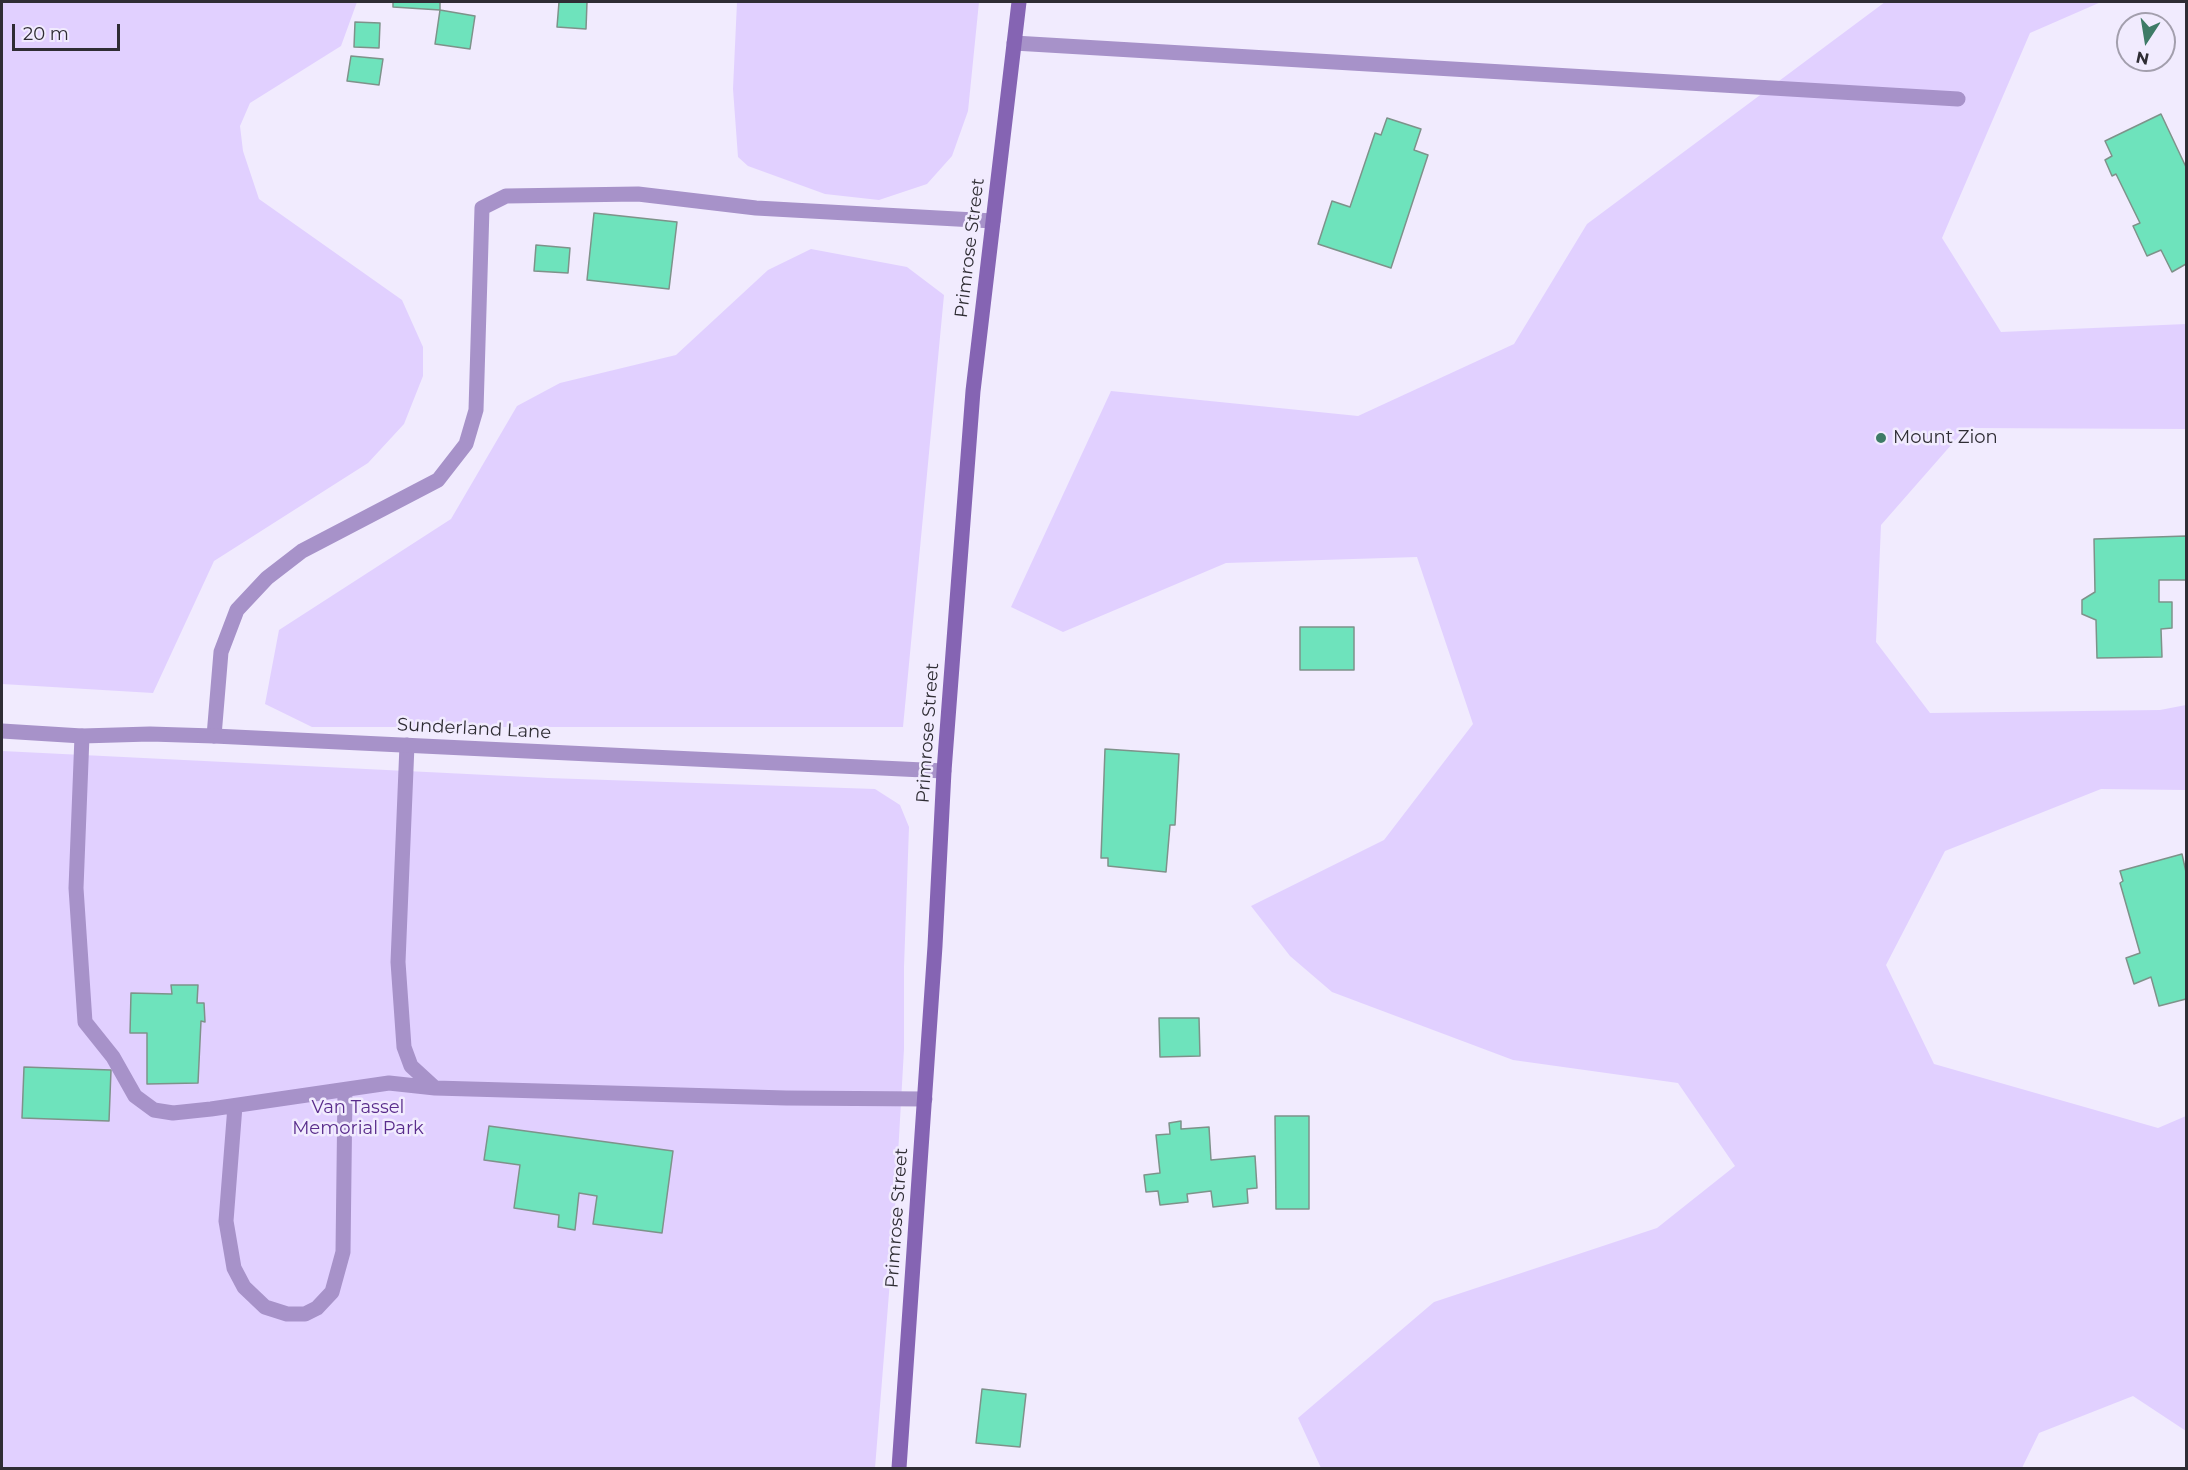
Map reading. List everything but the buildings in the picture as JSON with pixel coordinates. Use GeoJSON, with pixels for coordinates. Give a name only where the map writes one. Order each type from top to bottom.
{"type":"FeatureCollection","features":[{"type":"Feature","properties":{"kind":"main road","name":"Primrose Street"},"geometry":{"type":"LineString","coordinates":[[899,1468],[925,1099],[944,771],[973,391],[1019,2]]}},
{"type":"Feature","properties":{"kind":"street"},"geometry":{"type":"LineString","coordinates":[[1014,43],[1958,99]]}},
{"type":"Feature","properties":{"kind":"street"},"geometry":{"type":"LineString","coordinates":[[214,736],[221,652],[237,610],[267,578],[302,551],[438,480],[466,444],[476,410],[482,208],[506,196],[638,194],[756,208],[993,221]]}},
{"type":"Feature","properties":{"kind":"street","name":"Sunderland Lane"},"geometry":{"type":"LineString","coordinates":[[2,731],[82,736],[150,734],[214,736],[944,771]]}},
{"type":"Feature","properties":{"kind":"street"},"geometry":{"type":"LineString","coordinates":[[82,736],[76,888],[85,1022],[113,1057],[135,1096],[154,1110],[173,1113],[235,1106],[389,1083],[435,1088],[786,1098],[925,1099]]}},
{"type":"Feature","properties":{"kind":"street"},"geometry":{"type":"LineString","coordinates":[[407,745],[398,962],[404,1047],[411,1066],[435,1088]]}},
{"type":"Feature","properties":{"kind":"street"},"geometry":{"type":"LineString","coordinates":[[235,1106],[226,1221],[234,1268],[244,1287],[265,1307],[287,1314],[305,1314],[317,1308],[332,1292],[343,1252],[345,1090]]}},
{"type":"Feature","properties":{"kind":"green space"},"geometry":{"type":"Polygon","coordinates":[[[2,2],[357,2],[341,46],[250,103],[240,126],[243,151],[259,199],[402,300],[423,347],[423,376],[404,424],[368,463],[214,561],[153,693],[2,684],[2,2]]]}},
{"type":"Feature","properties":{"kind":"green space"},"geometry":{"type":"Polygon","coordinates":[[[737,2],[979,2],[968,111],[952,156],[927,184],[879,200],[825,194],[748,166],[738,157],[733,89],[737,2]]]}},
{"type":"Feature","properties":{"kind":"green space"},"geometry":{"type":"Polygon","coordinates":[[[1885,2],[2101,2],[2030,33],[1942,238],[2001,332],[2186,324],[2186,429],[1966,428],[1881,525],[1876,642],[1930,713],[2160,710],[2186,705],[2186,790],[2101,789],[1945,851],[1886,965],[1934,1064],[2158,1128],[2186,1116],[2186,1431],[2133,1396],[2039,1433],[2022,1468],[1321,1468],[1298,1418],[1434,1302],[1657,1228],[1735,1166],[1678,1083],[1513,1060],[1332,992],[1290,956],[1251,906],[1384,840],[1473,724],[1417,557],[1226,563],[1063,632],[1011,607],[1111,391],[1358,416],[1514,344],[1587,224],[1885,2]]]}},
{"type":"Feature","properties":{"kind":"green space"},"geometry":{"type":"Polygon","coordinates":[[[811,249],[907,267],[944,295],[903,727],[312,727],[265,704],[279,630],[451,519],[517,406],[560,383],[676,355],[768,270],[811,249]]]}},
{"type":"Feature","properties":{"kind":"green space","name":"Van Tassel Memorial Park"},"geometry":{"type":"Polygon","coordinates":[[[2,751],[548,778],[875,789],[900,805],[909,827],[904,967],[904,1049],[893,1243],[875,1468],[2,1468],[2,751]]]}},
{"type":"Feature","properties":{"kind":"place","name":"Mount Zion"},"geometry":{"type":"Point","coordinates":[1881,438]}}]}
